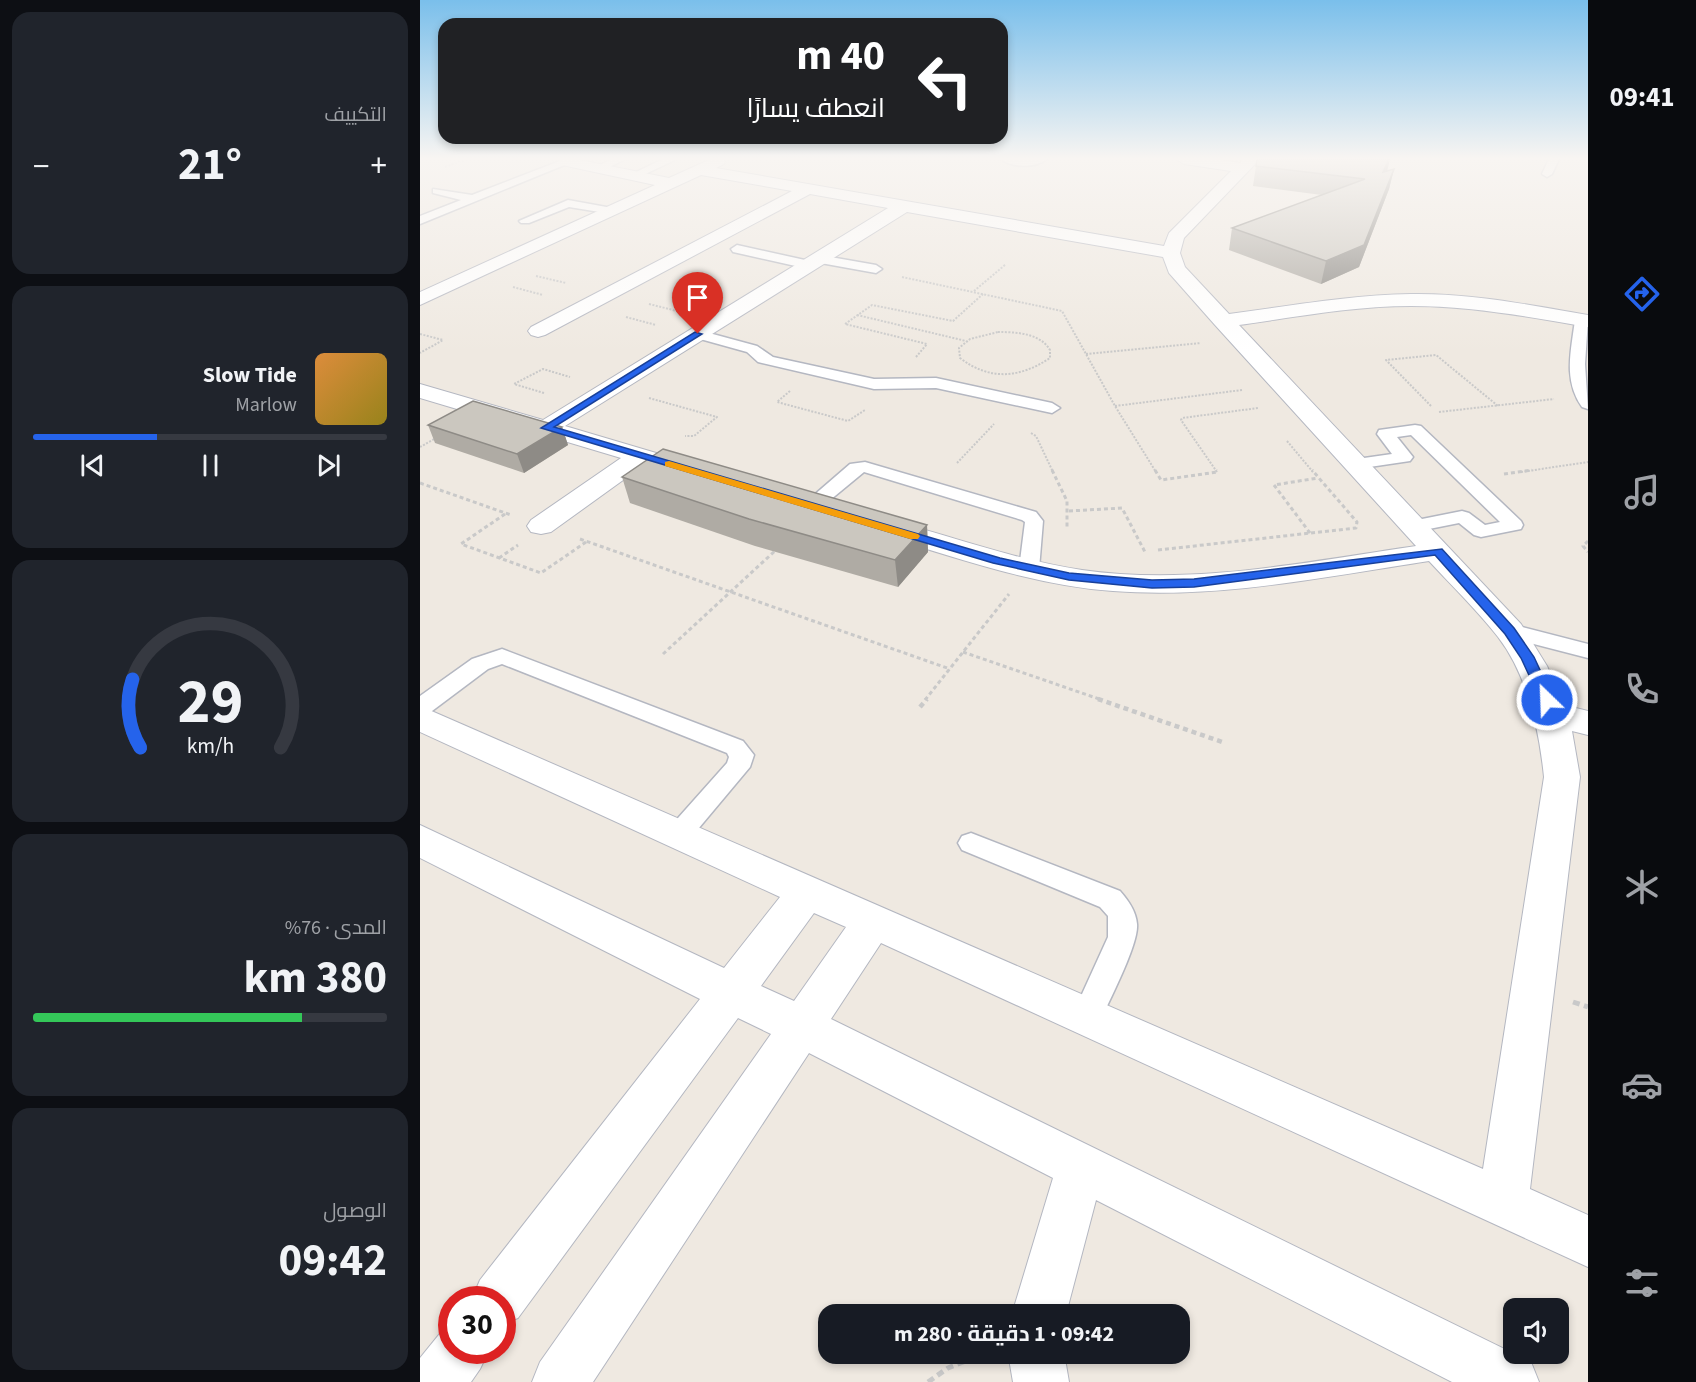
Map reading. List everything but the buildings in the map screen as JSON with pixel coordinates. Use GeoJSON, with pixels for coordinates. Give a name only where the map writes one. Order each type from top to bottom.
{"type":"FeatureCollection","features":[{"type":"Feature","properties":{"kind":"street"},"geometry":{"type":"LineString","coordinates":[[420,299],[585,223]]}},
{"type":"Feature","properties":{"kind":"street"},"geometry":{"type":"LineString","coordinates":[[538,332],[743,223]]}},
{"type":"Feature","properties":{"kind":"street"},"geometry":{"type":"LineString","coordinates":[[546,428],[876,223]]}},
{"type":"Feature","properties":{"kind":"street"},"geometry":{"type":"LineString","coordinates":[[1003,223],[1171,253]]}},
{"type":"Feature","properties":{"kind":"street"},"geometry":{"type":"LineString","coordinates":[[1188,223],[1175,237],[1171,253],[1172,261],[1182,278],[1510,631],[1542,685],[1552,714],[1559,745],[1562,777],[1503,1203]]}},
{"type":"Feature","properties":{"kind":"street"},"geometry":{"type":"LineString","coordinates":[[1222,321],[1376,301],[1412,300],[1488,304],[1585,321]]}},
{"type":"Feature","properties":{"kind":"street"},"geometry":{"type":"LineString","coordinates":[[420,391],[710,476]]}},
{"type":"Feature","properties":{"kind":"street"},"geometry":{"type":"LineString","coordinates":[[542,526],[641,456]]}},
{"type":"Feature","properties":{"kind":"street"},"geometry":{"type":"LineString","coordinates":[[826,510],[1029,569],[1111,582],[1194,583],[1438,551]]}},
{"type":"Feature","properties":{"kind":"street"},"geometry":{"type":"LineString","coordinates":[[1552,714],[1588,723]]}},
{"type":"Feature","properties":{"kind":"street"},"geometry":{"type":"LineString","coordinates":[[420,718],[1588,1241]]}},
{"type":"Feature","properties":{"kind":"street"},"geometry":{"type":"LineString","coordinates":[[420,840],[801,1027],[1511,1382]]}},
{"type":"Feature","properties":{"kind":"street"},"geometry":{"type":"LineString","coordinates":[[509,1286],[807,892]]}},
{"type":"Feature","properties":{"kind":"street"},"geometry":{"type":"LineString","coordinates":[[560,1382],[873,921]]}},
{"type":"Feature","properties":{"kind":"street"},"geometry":{"type":"LineString","coordinates":[[1042,1304],[1081,1167]]}},
{"type":"Feature","properties":{"kind":"street"},"geometry":{"type":"LineString","coordinates":[[436,1382],[450,1364]]}},
{"type":"Feature","properties":{"kind":"street"},"geometry":{"type":"LineString","coordinates":[[1038,1364],[1041,1382]]}},
{"type":"Feature","properties":{"kind":"lane"},"geometry":{"type":"LineString","coordinates":[[420,225],[438,230]]}},
{"type":"Feature","properties":{"kind":"lane"},"geometry":{"type":"LineString","coordinates":[[737,249],[876,270]]}},
{"type":"Feature","properties":{"kind":"lane"},"geometry":{"type":"LineString","coordinates":[[1585,321],[1577,384],[1585,400]]}},
{"type":"Feature","properties":{"kind":"lane"},"geometry":{"type":"LineString","coordinates":[[698,334],[752,349],[767,360],[816,371],[885,385],[936,384],[1052,408]]}},
{"type":"Feature","properties":{"kind":"lane"},"geometry":{"type":"LineString","coordinates":[[1356,464],[1404,457],[1385,434],[1412,429],[1514,525],[1481,531],[1462,517],[1414,526]]}},
{"type":"Feature","properties":{"kind":"lane"},"geometry":{"type":"LineString","coordinates":[[826,510],[856,468],[876,471],[1032,517],[1034,521],[1029,569]]}},
{"type":"Feature","properties":{"kind":"lane"},"geometry":{"type":"LineString","coordinates":[[1510,631],[1588,651]]}},
{"type":"Feature","properties":{"kind":"lane"},"geometry":{"type":"LineString","coordinates":[[420,708],[486,660],[502,656],[735,747],[742,756],[738,766],[680,834]]}},
{"type":"Feature","properties":{"kind":"lane"},"geometry":{"type":"LineString","coordinates":[[971,843],[1110,898],[1120,909],[1125,923],[1122,937],[1087,1016]]}},
{"type":"Feature","properties":{"kind":"path"},"geometry":{"type":"LineString","coordinates":[[973,291],[1006,264]]}},
{"type":"Feature","properties":{"kind":"path"},"geometry":{"type":"LineString","coordinates":[[898,276],[1060,309],[1115,406],[1159,478],[1164,480],[1217,472],[1181,420],[1182,418],[1258,408]]}},
{"type":"Feature","properties":{"kind":"path"},"geometry":{"type":"LineString","coordinates":[[885,385],[927,344],[845,325],[872,304],[952,321],[984,293]]}},
{"type":"Feature","properties":{"kind":"path"},"geometry":{"type":"LineString","coordinates":[[856,315],[966,341],[985,334],[1011,332],[1023,334],[1043,341],[1051,352],[1050,358],[1036,369],[997,374],[973,369],[964,364],[957,352],[966,341]]}},
{"type":"Feature","properties":{"kind":"path"},"geometry":{"type":"LineString","coordinates":[[420,334],[443,340],[420,353]]}},
{"type":"Feature","properties":{"kind":"path"},"geometry":{"type":"LineString","coordinates":[[1086,354],[1201,343]]}},
{"type":"Feature","properties":{"kind":"path"},"geometry":{"type":"LineString","coordinates":[[1498,406],[1435,355],[1385,361],[1439,412],[1585,400]]}},
{"type":"Feature","properties":{"kind":"path"},"geometry":{"type":"LineString","coordinates":[[516,382],[543,369],[573,378]]}},
{"type":"Feature","properties":{"kind":"path"},"geometry":{"type":"LineString","coordinates":[[816,371],[777,402],[848,421],[854,420],[868,408]]}},
{"type":"Feature","properties":{"kind":"path"},"geometry":{"type":"LineString","coordinates":[[611,388],[717,417],[692,436],[676,434]]}},
{"type":"Feature","properties":{"kind":"path"},"geometry":{"type":"LineString","coordinates":[[1115,406],[1242,390]]}},
{"type":"Feature","properties":{"kind":"path"},"geometry":{"type":"LineString","coordinates":[[642,404],[650,399]]}},
{"type":"Feature","properties":{"kind":"path"},"geometry":{"type":"LineString","coordinates":[[957,463],[994,424]]}},
{"type":"Feature","properties":{"kind":"path"},"geometry":{"type":"LineString","coordinates":[[1467,479],[1588,462]]}},
{"type":"Feature","properties":{"kind":"path"},"geometry":{"type":"LineString","coordinates":[[1310,533],[1274,485],[1319,478]]}},
{"type":"Feature","properties":{"kind":"path"},"geometry":{"type":"LineString","coordinates":[[420,483],[950,669]]}},
{"type":"Feature","properties":{"kind":"path"},"geometry":{"type":"LineString","coordinates":[[1069,511],[1122,508],[1145,552]]}},
{"type":"Feature","properties":{"kind":"path"},"geometry":{"type":"LineString","coordinates":[[663,654],[730,592],[826,510]]}},
{"type":"Feature","properties":{"kind":"path"},"geometry":{"type":"LineString","coordinates":[[505,513],[461,544],[541,573],[586,541]]}},
{"type":"Feature","properties":{"kind":"path"},"geometry":{"type":"LineString","coordinates":[[1588,541],[1582,546],[1588,552]]}},
{"type":"Feature","properties":{"kind":"path"},"geometry":{"type":"LineString","coordinates":[[920,707],[1029,569]]}},
{"type":"Feature","properties":{"kind":"path"},"geometry":{"type":"LineString","coordinates":[[963,652],[1225,743]]}},
{"type":"Feature","properties":{"kind":"path"},"geometry":{"type":"LineString","coordinates":[[928,1382],[948,1368],[958,1364]]}},
{"type":"Feature","properties":{"kind":"slow traffic"},"geometry":{"type":"LineString","coordinates":[[669,464],[914,536]]}},
{"type":"Feature","properties":{"kind":"route"},"geometry":{"type":"LineString","coordinates":[[698,334],[546,428],[997,561],[1069,577],[1152,584],[1194,583],[1438,551],[1510,631],[1527,657],[1547,700]]}}]}
